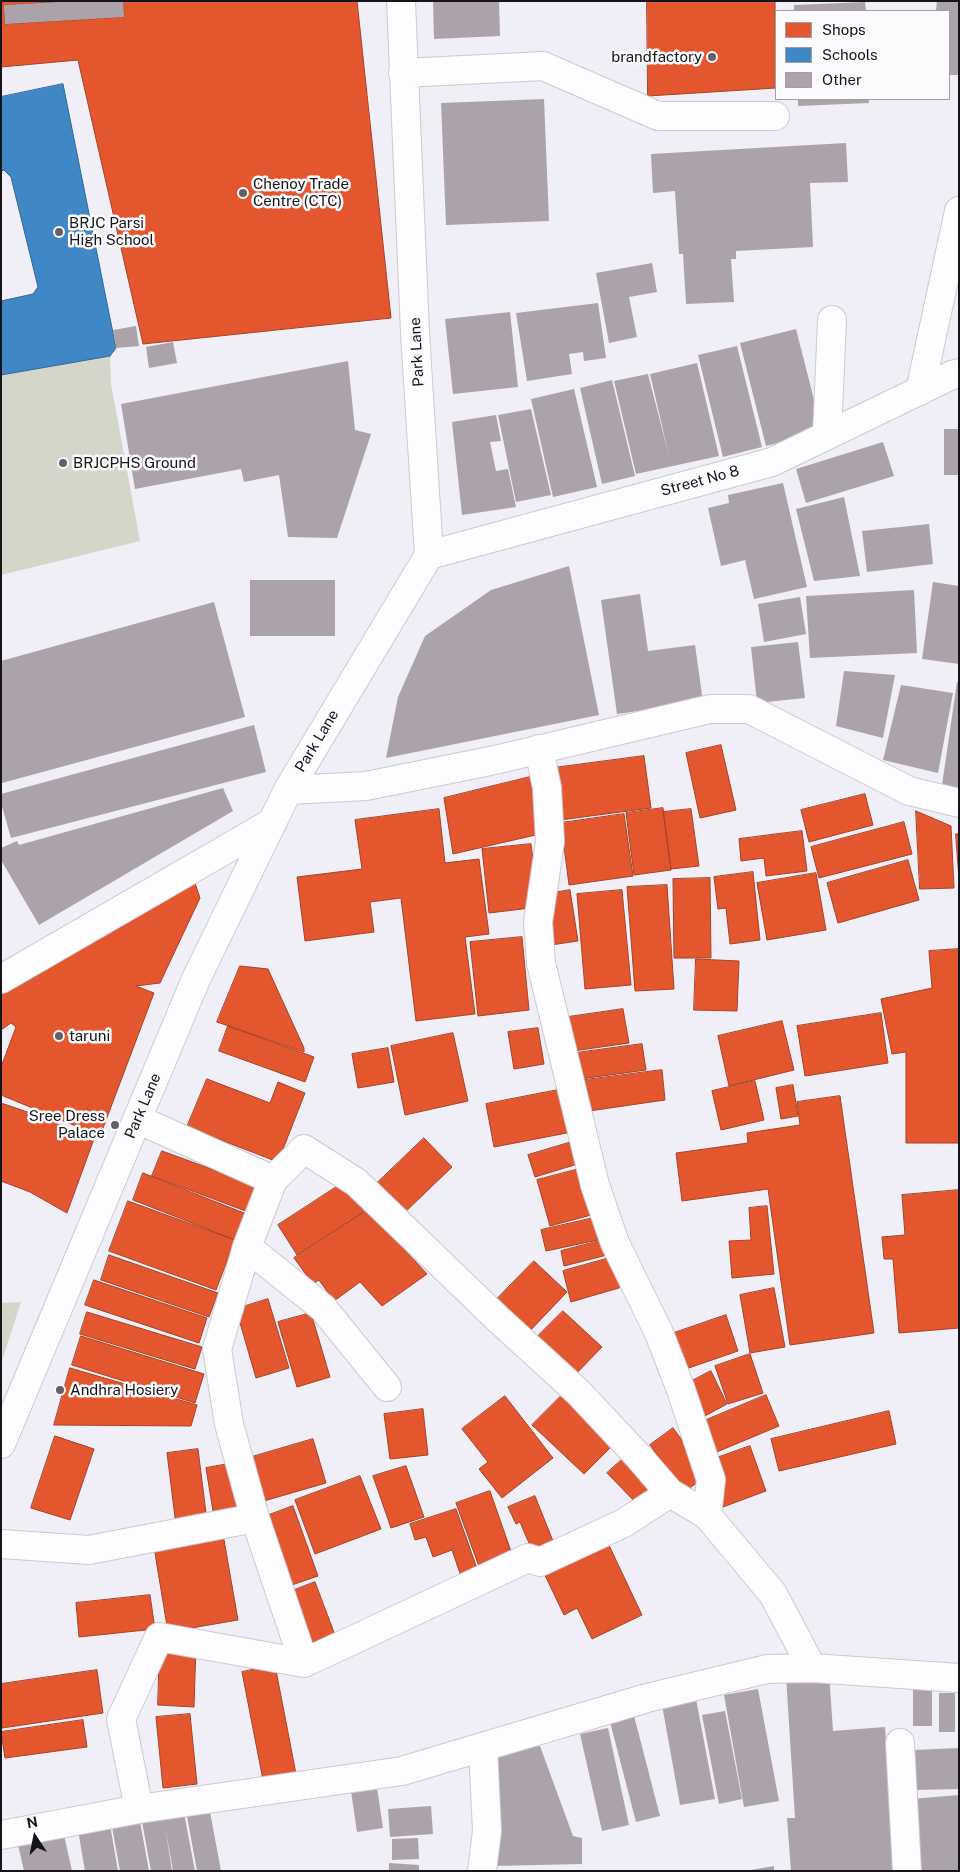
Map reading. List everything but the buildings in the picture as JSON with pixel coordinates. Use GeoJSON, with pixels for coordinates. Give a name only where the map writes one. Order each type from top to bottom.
{"type":"FeatureCollection","features":[{"type":"Feature","properties":{"kind":"street","name":"Park Lane"},"geometry":{"type":"LineString","coordinates":[[1,1444],[196,979],[288,790],[429,555],[415,333],[401,1]]}},
{"type":"Feature","properties":{"kind":"street"},"geometry":{"type":"LineString","coordinates":[[403,73],[543,66],[658,116],[776,116]]}},
{"type":"Feature","properties":{"kind":"street"},"geometry":{"type":"LineString","coordinates":[[920,390],[959,211]]}},
{"type":"Feature","properties":{"kind":"street"},"geometry":{"type":"LineString","coordinates":[[827,435],[832,320]]}},
{"type":"Feature","properties":{"kind":"street","name":"Street No 8"},"geometry":{"type":"LineString","coordinates":[[429,555],[772,462],[959,373]]}},
{"type":"Feature","properties":{"kind":"street"},"geometry":{"type":"LineString","coordinates":[[288,790],[366,786],[539,749],[710,708],[749,708],[909,791],[959,803]]}},
{"type":"Feature","properties":{"kind":"street"},"geometry":{"type":"LineString","coordinates":[[539,749],[547,788],[550,842],[538,922],[541,963],[595,1185],[616,1243],[662,1341],[681,1390],[711,1480],[707,1515]]}},
{"type":"Feature","properties":{"kind":"street"},"geometry":{"type":"LineString","coordinates":[[1,979],[273,822]]}},
{"type":"Feature","properties":{"kind":"street"},"geometry":{"type":"LineString","coordinates":[[137,1119],[273,1180]]}},
{"type":"Feature","properties":{"kind":"street"},"geometry":{"type":"LineString","coordinates":[[304,1663],[255,1518],[230,1424],[217,1349],[247,1247],[273,1180],[304,1149],[356,1182],[499,1320],[579,1393],[670,1493],[707,1515],[773,1594],[812,1668]]}},
{"type":"Feature","properties":{"kind":"street"},"geometry":{"type":"LineString","coordinates":[[247,1247],[323,1308],[387,1387]]}},
{"type":"Feature","properties":{"kind":"street"},"geometry":{"type":"LineString","coordinates":[[139,1809],[121,1719],[159,1637],[304,1663],[528,1558],[540,1562],[624,1523],[670,1493]]}},
{"type":"Feature","properties":{"kind":"street"},"geometry":{"type":"LineString","coordinates":[[1,1544],[89,1550],[255,1518]]}},
{"type":"Feature","properties":{"kind":"street"},"geometry":{"type":"LineString","coordinates":[[1,1835],[139,1809],[402,1771],[675,1691],[767,1669],[812,1668],[959,1678]]}},
{"type":"Feature","properties":{"kind":"street"},"geometry":{"type":"LineString","coordinates":[[900,1743],[907,1871]]}},
{"type":"Feature","properties":{"kind":"street"},"geometry":{"type":"LineString","coordinates":[[482,1871],[487,1831],[483,1747]]}},
{"type":"Feature","properties":{"kind":"shaded area","name":"BRJCPHS Ground"},"geometry":{"type":"Polygon","coordinates":[[[110,356],[111,384],[140,541],[1,575],[1,375],[110,356]]]}},
{"type":"Feature","properties":{"kind":"shaded area"},"geometry":{"type":"Polygon","coordinates":[[[21,1302],[1,1364],[1,1303],[21,1302]]]}},
{"type":"Feature","properties":{"kind":"place","name":"brandfactory"},"geometry":{"type":"Point","coordinates":[712,57]}},
{"type":"Feature","properties":{"kind":"place","name":"Chenoy Trade Centre (CTC)"},"geometry":{"type":"Point","coordinates":[243,193]}},
{"type":"Feature","properties":{"kind":"place","name":"BRJC Parsi High School"},"geometry":{"type":"Point","coordinates":[59,232]}},
{"type":"Feature","properties":{"kind":"place","name":"BRJCPHS Ground"},"geometry":{"type":"Point","coordinates":[63,463]}},
{"type":"Feature","properties":{"kind":"place","name":"taruni"},"geometry":{"type":"Point","coordinates":[59,1036]}},
{"type":"Feature","properties":{"kind":"place","name":"Sree Dress Palace"},"geometry":{"type":"Point","coordinates":[115,1125]}},
{"type":"Feature","properties":{"kind":"place","name":"Andhra Hosiery"},"geometry":{"type":"Point","coordinates":[60,1390]}}]}
